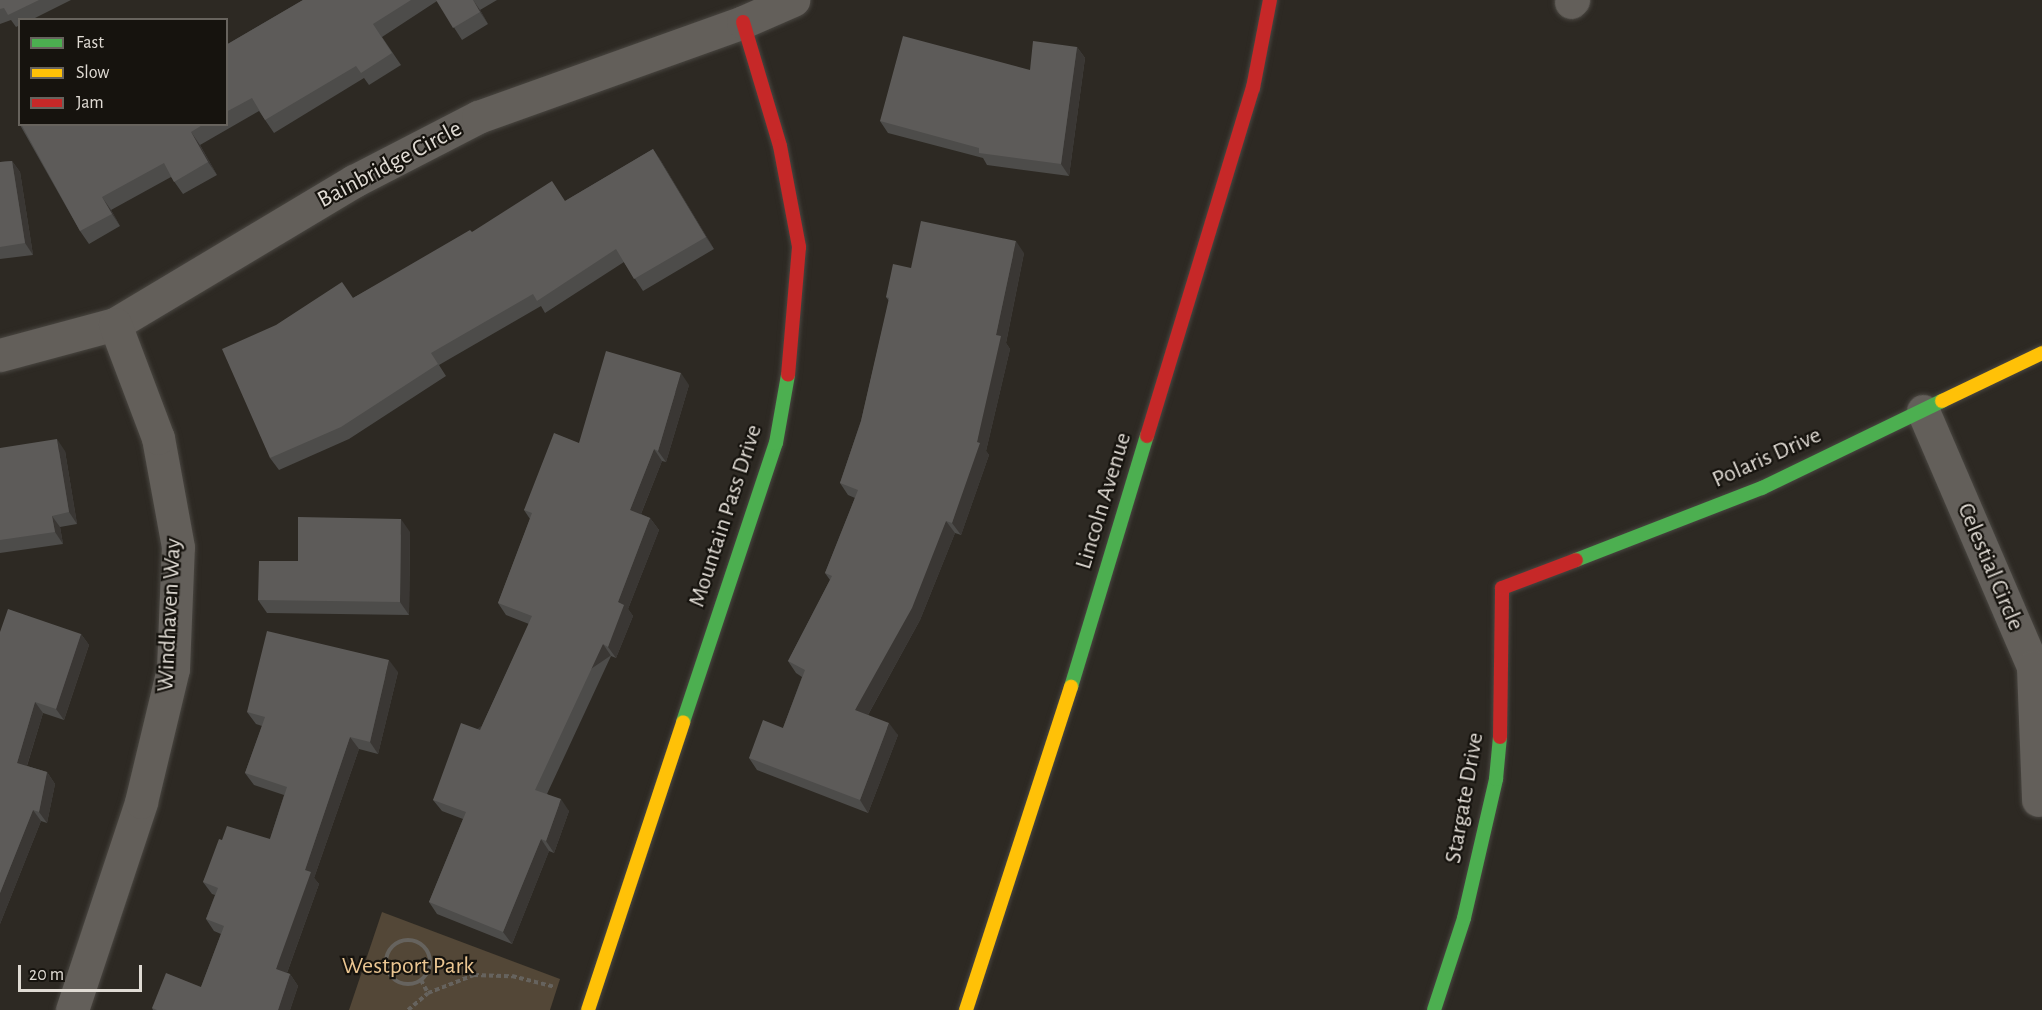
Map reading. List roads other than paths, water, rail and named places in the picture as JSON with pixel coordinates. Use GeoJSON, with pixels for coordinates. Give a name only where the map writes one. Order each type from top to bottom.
{"type":"FeatureCollection","features":[{"type":"Feature","properties":{"kind":"street","name":"Bainbridge Circle"},"geometry":{"type":"LineString","coordinates":[[0,355],[115,324],[354,182],[478,117],[743,22],[793,0]]}},
{"type":"Feature","properties":{"kind":"street","name":"Lincoln Avenue"},"geometry":{"type":"LineString","coordinates":[[966,1010],[1059,728],[1250,99],[1270,0]]}},
{"type":"Feature","properties":{"kind":"street","name":"Mountain Pass Drive"},"geometry":{"type":"LineString","coordinates":[[588,1010],[776,443],[791,360],[799,247],[780,146],[743,22]]}},
{"type":"Feature","properties":{"kind":"street","name":"Windhaven Way"},"geometry":{"type":"LineString","coordinates":[[72,1010],[141,802],[173,669],[178,547],[158,438],[115,324]]}},
{"type":"Feature","properties":{"kind":"street","name":"Polaris Drive"},"geometry":{"type":"LineString","coordinates":[[1502,588],[1762,488],[2042,353]]}},
{"type":"Feature","properties":{"kind":"street","name":"Celestial Circle"},"geometry":{"type":"LineString","coordinates":[[1923,411],[2033,667],[2038,800]]}},
{"type":"Feature","properties":{"kind":"street","name":"Stargate Drive"},"geometry":{"type":"LineString","coordinates":[[1434,1010],[1464,918],[1496,779],[1503,704],[1502,588]]}},
{"type":"Feature","properties":{"kind":"park label","name":"Westport Park"},"geometry":{"type":"Point","coordinates":[408,967]}}]}
